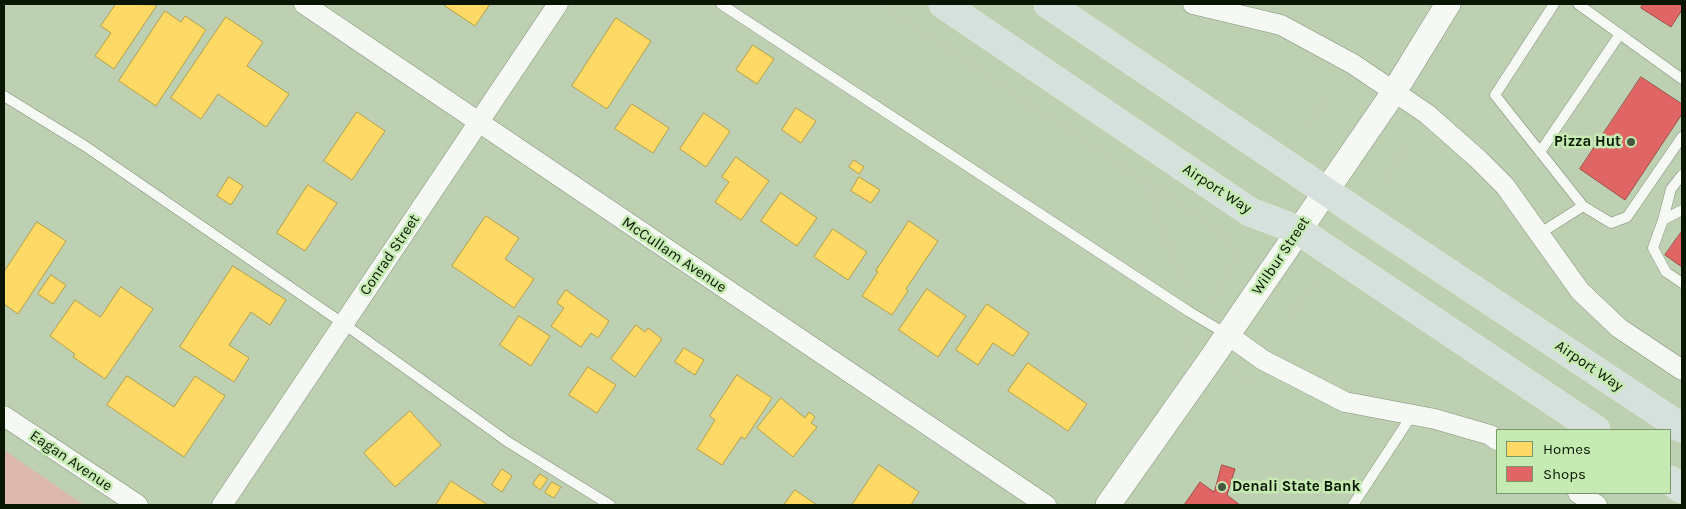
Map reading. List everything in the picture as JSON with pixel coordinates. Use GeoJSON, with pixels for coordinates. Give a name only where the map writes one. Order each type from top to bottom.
{"type":"FeatureCollection","features":[{"type":"Feature","properties":{"kind":"main road","name":"Airport Way"},"geometry":{"type":"LineString","coordinates":[[943,4],[1250,212],[1298,230],[1595,429]]}},
{"type":"Feature","properties":{"kind":"main road","name":"Airport Way"},"geometry":{"type":"LineString","coordinates":[[1048,4],[1682,428]]}},
{"type":"Feature","properties":{"kind":"main road"},"geometry":{"type":"LineString","coordinates":[[1671,481],[1682,489]]}},
{"type":"Feature","properties":{"kind":"street","name":"McCullam Avenue"},"geometry":{"type":"LineString","coordinates":[[304,4],[1046,505]]}},
{"type":"Feature","properties":{"kind":"street","name":"Conrad Street"},"geometry":{"type":"LineString","coordinates":[[222,505],[558,4]]}},
{"type":"Feature","properties":{"kind":"street"},"geometry":{"type":"LineString","coordinates":[[1193,4],[1281,25],[1353,64],[1427,114],[1478,159],[1505,186],[1580,291],[1620,328],[1682,370]]}},
{"type":"Feature","properties":{"kind":"street","name":"Wilbur Street"},"geometry":{"type":"LineString","coordinates":[[1108,505],[1394,92],[1448,4]]}},
{"type":"Feature","properties":{"kind":"street"},"geometry":{"type":"LineString","coordinates":[[1228,334],[1263,360],[1345,402],[1435,419],[1490,435],[1496,439]]}},
{"type":"Feature","properties":{"kind":"street","name":"Eagan Avenue"},"geometry":{"type":"LineString","coordinates":[[4,416],[138,505]]}},
{"type":"Feature","properties":{"kind":"street"},"geometry":{"type":"LineString","coordinates":[[1580,494],[1597,505]]}},
{"type":"Feature","properties":{"kind":"lane"},"geometry":{"type":"LineString","coordinates":[[721,4],[1202,319],[1228,334]]}},
{"type":"Feature","properties":{"kind":"lane"},"geometry":{"type":"LineString","coordinates":[[1554,4],[1495,95],[1583,206],[1611,223],[1627,217],[1682,138]]}},
{"type":"Feature","properties":{"kind":"lane"},"geometry":{"type":"LineString","coordinates":[[1578,4],[1682,79]]}},
{"type":"Feature","properties":{"kind":"lane"},"geometry":{"type":"LineString","coordinates":[[1540,152],[1620,34]]}},
{"type":"Feature","properties":{"kind":"lane"},"geometry":{"type":"LineString","coordinates":[[4,96],[85,146],[344,324],[508,442],[610,505]]}},
{"type":"Feature","properties":{"kind":"lane"},"geometry":{"type":"LineString","coordinates":[[1682,175],[1671,189],[1653,248],[1666,272],[1682,283]]}},
{"type":"Feature","properties":{"kind":"lane"},"geometry":{"type":"LineString","coordinates":[[1538,234],[1583,206]]}},
{"type":"Feature","properties":{"kind":"lane"},"geometry":{"type":"LineString","coordinates":[[1663,220],[1682,210]]}},
{"type":"Feature","properties":{"kind":"lane"},"geometry":{"type":"LineString","coordinates":[[1353,505],[1412,415]]}},
{"type":"Feature","properties":{"kind":"path"},"geometry":{"type":"LineString","coordinates":[[882,4],[1222,233],[1230,241],[1235,254],[1230,272],[1222,289],[1186,344]]}},
{"type":"Feature","properties":{"kind":"path"},"geometry":{"type":"LineString","coordinates":[[1306,127],[1330,94]]}},
{"type":"Feature","properties":{"kind":"path"},"geometry":{"type":"LineString","coordinates":[[1384,180],[1410,143]]}},
{"type":"Feature","properties":{"kind":"path"},"geometry":{"type":"LineString","coordinates":[[1148,184],[1154,210],[1202,319]]}},
{"type":"Feature","properties":{"kind":"path"},"geometry":{"type":"LineString","coordinates":[[1230,241],[1234,234]]}},
{"type":"Feature","properties":{"kind":"path"},"geometry":{"type":"LineString","coordinates":[[1292,316],[1314,285]]}},
{"type":"Feature","properties":{"kind":"shaded area"},"geometry":{"type":"Polygon","coordinates":[[[4,450],[84,505],[4,505],[4,450]]]}},
{"type":"Feature","properties":{"kind":"building: Homes"},"geometry":{"type":"Polygon","coordinates":[[[116,4],[157,5],[114,69],[95,56],[111,33],[101,26],[116,4]]]}},
{"type":"Feature","properties":{"kind":"building: Homes"},"geometry":{"type":"Polygon","coordinates":[[[446,4],[490,4],[475,26],[445,6],[446,4]]]}},
{"type":"Feature","properties":{"kind":"building: Homes"},"geometry":{"type":"Polygon","coordinates":[[[165,11],[181,22],[185,16],[206,30],[156,106],[119,81],[165,11]]]}},
{"type":"Feature","properties":{"kind":"building: Homes"},"geometry":{"type":"Polygon","coordinates":[[[226,17],[263,42],[247,66],[289,94],[266,127],[218,94],[201,119],[171,98],[226,17]]]}},
{"type":"Feature","properties":{"kind":"building: Homes"},"geometry":{"type":"Polygon","coordinates":[[[616,18],[651,41],[607,109],[572,86],[616,18]]]}},
{"type":"Feature","properties":{"kind":"building: Homes"},"geometry":{"type":"Polygon","coordinates":[[[753,45],[774,59],[757,84],[736,70],[753,45]]]}},
{"type":"Feature","properties":{"kind":"building: Homes"},"geometry":{"type":"Polygon","coordinates":[[[632,104],[669,128],[653,153],[615,129],[632,104]]]}},
{"type":"Feature","properties":{"kind":"building: Homes"},"geometry":{"type":"Polygon","coordinates":[[[796,108],[816,121],[801,143],[782,130],[796,108]]]}},
{"type":"Feature","properties":{"kind":"building: Homes"},"geometry":{"type":"Polygon","coordinates":[[[357,112],[385,131],[352,180],[324,161],[357,112]]]}},
{"type":"Feature","properties":{"kind":"building: Homes"},"geometry":{"type":"Polygon","coordinates":[[[704,113],[730,131],[706,167],[680,149],[704,113]]]}},
{"type":"Feature","properties":{"kind":"building: Homes"},"geometry":{"type":"Polygon","coordinates":[[[736,157],[769,181],[741,220],[715,202],[729,182],[722,177],[736,157]]]}},
{"type":"Feature","properties":{"kind":"building: Homes"},"geometry":{"type":"Polygon","coordinates":[[[854,160],[864,167],[859,174],[849,167],[854,160]]]}},
{"type":"Feature","properties":{"kind":"building: Homes"},"geometry":{"type":"Polygon","coordinates":[[[229,177],[243,186],[231,205],[217,196],[229,177]]]}},
{"type":"Feature","properties":{"kind":"building: Homes"},"geometry":{"type":"Polygon","coordinates":[[[859,177],[880,190],[871,203],[851,191],[859,177]]]}},
{"type":"Feature","properties":{"kind":"building: Homes"},"geometry":{"type":"Polygon","coordinates":[[[308,185],[337,203],[305,251],[277,233],[308,185]]]}},
{"type":"Feature","properties":{"kind":"building: Homes"},"geometry":{"type":"Polygon","coordinates":[[[781,193],[817,218],[797,246],[761,221],[781,193]]]}},
{"type":"Feature","properties":{"kind":"building: Homes"},"geometry":{"type":"Polygon","coordinates":[[[486,216],[519,238],[505,259],[534,279],[514,308],[452,266],[486,216]]]}},
{"type":"Feature","properties":{"kind":"building: Homes"},"geometry":{"type":"Polygon","coordinates":[[[909,221],[938,241],[906,289],[908,291],[892,315],[862,296],[909,221]]]}},
{"type":"Feature","properties":{"kind":"building: Homes"},"geometry":{"type":"Polygon","coordinates":[[[37,222],[66,241],[18,314],[4,304],[4,272],[37,222]]]}},
{"type":"Feature","properties":{"kind":"building: Homes"},"geometry":{"type":"Polygon","coordinates":[[[833,229],[867,252],[848,280],[814,257],[833,229]]]}},
{"type":"Feature","properties":{"kind":"building: Homes"},"geometry":{"type":"Polygon","coordinates":[[[233,266],[286,300],[270,325],[251,312],[229,345],[249,358],[234,382],[180,347],[233,266]]]}},
{"type":"Feature","properties":{"kind":"building: Homes"},"geometry":{"type":"Polygon","coordinates":[[[51,275],[66,285],[53,304],[38,294],[51,275]]]}},
{"type":"Feature","properties":{"kind":"building: Homes"},"geometry":{"type":"Polygon","coordinates":[[[121,287],[153,309],[105,379],[73,357],[75,354],[50,336],[75,300],[100,317],[121,287]]]}},
{"type":"Feature","properties":{"kind":"building: Homes"},"geometry":{"type":"Polygon","coordinates":[[[927,289],[966,316],[938,357],[899,330],[927,289]]]}},
{"type":"Feature","properties":{"kind":"building: Homes"},"geometry":{"type":"Polygon","coordinates":[[[566,290],[609,321],[598,338],[591,333],[581,347],[551,326],[564,308],[557,303],[566,290]]]}},
{"type":"Feature","properties":{"kind":"building: Homes"},"geometry":{"type":"Polygon","coordinates":[[[987,304],[1029,333],[1013,356],[993,343],[978,365],[956,350],[987,304]]]}},
{"type":"Feature","properties":{"kind":"building: Homes"},"geometry":{"type":"Polygon","coordinates":[[[519,316],[550,336],[531,366],[500,345],[519,316]]]}},
{"type":"Feature","properties":{"kind":"building: Homes"},"geometry":{"type":"Polygon","coordinates":[[[636,325],[645,332],[648,328],[662,339],[635,377],[611,359],[636,325]]]}},
{"type":"Feature","properties":{"kind":"building: Homes"},"geometry":{"type":"Polygon","coordinates":[[[684,348],[704,360],[695,375],[675,362],[684,348]]]}},
{"type":"Feature","properties":{"kind":"building: Homes"},"geometry":{"type":"Polygon","coordinates":[[[1028,363],[1087,404],[1068,431],[1008,391],[1028,363]]]}},
{"type":"Feature","properties":{"kind":"building: Homes"},"geometry":{"type":"Polygon","coordinates":[[[588,367],[616,385],[597,413],[569,395],[588,367]]]}},
{"type":"Feature","properties":{"kind":"building: Homes"},"geometry":{"type":"Polygon","coordinates":[[[737,375],[772,398],[745,439],[741,437],[722,465],[697,449],[715,420],[710,416],[737,375]]]}},
{"type":"Feature","properties":{"kind":"building: Homes"},"geometry":{"type":"Polygon","coordinates":[[[127,376],[174,407],[195,376],[225,396],[184,457],[107,405],[127,376]]]}},
{"type":"Feature","properties":{"kind":"building: Homes"},"geometry":{"type":"Polygon","coordinates":[[[781,398],[805,418],[809,412],[815,417],[811,423],[817,427],[793,457],[757,428],[781,398]]]}},
{"type":"Feature","properties":{"kind":"building: Homes"},"geometry":{"type":"Polygon","coordinates":[[[410,411],[441,445],[395,487],[364,453],[410,411]]]}},
{"type":"Feature","properties":{"kind":"building: Homes"},"geometry":{"type":"Polygon","coordinates":[[[879,465],[919,492],[911,505],[852,505],[879,465]]]}},
{"type":"Feature","properties":{"kind":"building: Homes"},"geometry":{"type":"Polygon","coordinates":[[[502,469],[512,476],[502,492],[492,485],[502,469]]]}},
{"type":"Feature","properties":{"kind":"building: Homes"},"geometry":{"type":"Polygon","coordinates":[[[540,474],[548,479],[540,490],[533,484],[540,474]]]}},
{"type":"Feature","properties":{"kind":"building: Homes"},"geometry":{"type":"Polygon","coordinates":[[[451,481],[488,505],[436,505],[451,481]]]}},
{"type":"Feature","properties":{"kind":"building: Homes"},"geometry":{"type":"Polygon","coordinates":[[[552,482],[561,487],[554,498],[545,493],[552,482]]]}},
{"type":"Feature","properties":{"kind":"building: Homes"},"geometry":{"type":"Polygon","coordinates":[[[795,490],[817,505],[784,505],[795,490]]]}},
{"type":"Feature","properties":{"kind":"building: Shops"},"geometry":{"type":"Polygon","coordinates":[[[1643,4],[1682,4],[1682,10],[1671,27],[1641,8],[1643,4]]]}},
{"type":"Feature","properties":{"kind":"building: Shops","name":"Pizza Hut"},"geometry":{"type":"Polygon","coordinates":[[[1641,77],[1682,104],[1682,114],[1625,200],[1580,169],[1641,77]]]}},
{"type":"Feature","properties":{"kind":"building: Shops"},"geometry":{"type":"Polygon","coordinates":[[[1682,231],[1682,267],[1665,255],[1682,231]]]}},
{"type":"Feature","properties":{"kind":"building: Shops","name":"Denali State Bank"},"geometry":{"type":"Polygon","coordinates":[[[1222,465],[1235,469],[1227,495],[1240,505],[1184,505],[1200,482],[1214,492],[1222,465]]]}},
{"type":"Feature","properties":{"kind":"place","name":"Pizza Hut"},"geometry":{"type":"Point","coordinates":[1631,142]}},
{"type":"Feature","properties":{"kind":"place","name":"Denali State Bank"},"geometry":{"type":"Point","coordinates":[1222,487]}}]}
